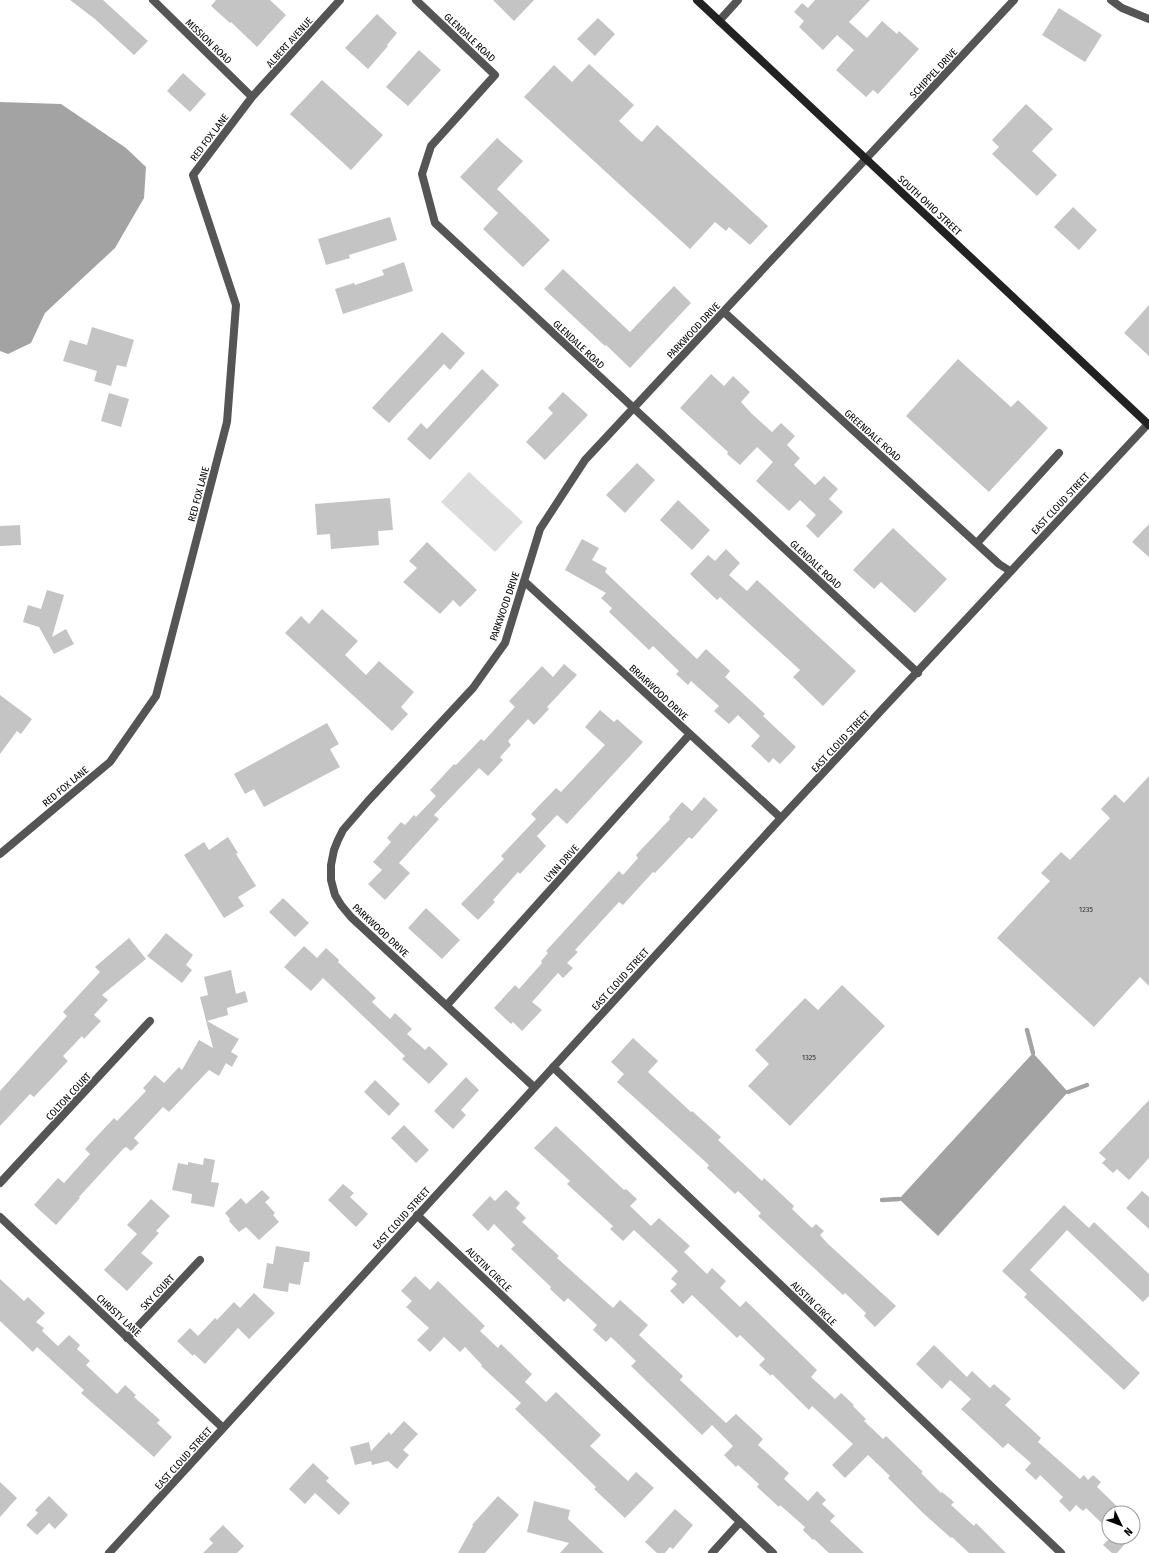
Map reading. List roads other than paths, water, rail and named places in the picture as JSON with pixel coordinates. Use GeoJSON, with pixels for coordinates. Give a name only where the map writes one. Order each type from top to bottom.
{"type":"FeatureCollection","features":[{"type":"Feature","properties":{"kind":"main road","name":"SOUTH OHIO STREET"},"geometry":{"type":"LineString","coordinates":[[697,0],[1149,424]]}},
{"type":"Feature","properties":{"kind":"street","name":"MISSION ROAD"},"geometry":{"type":"LineString","coordinates":[[153,0],[252,97]]}},
{"type":"Feature","properties":{"kind":"street","name":"ALBERT AVENUE"},"geometry":{"type":"LineString","coordinates":[[252,97],[340,0]]}},
{"type":"Feature","properties":{"kind":"street","name":"GLENDALE ROAD"},"geometry":{"type":"LineString","coordinates":[[416,0],[495,75],[431,146],[422,174],[435,223],[918,672]]}},
{"type":"Feature","properties":{"kind":"street"},"geometry":{"type":"LineString","coordinates":[[719,21],[738,0]]}},
{"type":"Feature","properties":{"kind":"street","name":"SCHIPPEL DRIVE"},"geometry":{"type":"LineString","coordinates":[[866,159],[1014,0]]}},
{"type":"Feature","properties":{"kind":"street"},"geometry":{"type":"LineString","coordinates":[[1111,0],[1122,8],[1149,19]]}},
{"type":"Feature","properties":{"kind":"street","name":"RED FOX LANE"},"geometry":{"type":"LineString","coordinates":[[0,854],[110,762],[156,696],[226,422],[236,305],[193,175],[252,97]]}},
{"type":"Feature","properties":{"kind":"street","name":"PARKWOOD DRIVE"},"geometry":{"type":"LineString","coordinates":[[534,1087],[447,1005],[351,918],[340,905],[335,895],[331,880],[331,865],[334,850],[343,830],[473,688],[505,643],[540,529],[585,460],[866,159]]}},
{"type":"Feature","properties":{"kind":"street","name":"GREENDALE ROAD"},"geometry":{"type":"LineString","coordinates":[[724,312],[977,543],[998,564],[1010,571]]}},
{"type":"Feature","properties":{"kind":"street","name":"EAST CLOUD STREET"},"geometry":{"type":"LineString","coordinates":[[109,1553],[781,818],[918,672],[1010,571],[1149,424]]}},
{"type":"Feature","properties":{"kind":"street"},"geometry":{"type":"LineString","coordinates":[[977,543],[1059,453]]}},
{"type":"Feature","properties":{"kind":"street","name":"BRIARWOOD DRIVE"},"geometry":{"type":"LineString","coordinates":[[524,581],[781,818]]}},
{"type":"Feature","properties":{"kind":"street","name":"LYNN DRIVE"},"geometry":{"type":"LineString","coordinates":[[447,1005],[690,734]]}},
{"type":"Feature","properties":{"kind":"street","name":"COLTON COURT"},"geometry":{"type":"LineString","coordinates":[[0,1183],[150,1021]]}},
{"type":"Feature","properties":{"kind":"street","name":"AUSTIN CIRCLE"},"geometry":{"type":"LineString","coordinates":[[553,1067],[1061,1553]]}},
{"type":"Feature","properties":{"kind":"street","name":"AUSTIN CIRCLE"},"geometry":{"type":"LineString","coordinates":[[417,1215],[773,1553]]}},
{"type":"Feature","properties":{"kind":"street","name":"CHRISTY LANE"},"geometry":{"type":"LineString","coordinates":[[0,1217],[223,1428]]}},
{"type":"Feature","properties":{"kind":"street","name":"SKY COURT"},"geometry":{"type":"LineString","coordinates":[[127,1338],[200,1260]]}},
{"type":"Feature","properties":{"kind":"street"},"geometry":{"type":"LineString","coordinates":[[712,1553],[740,1522]]}},
{"type":"Feature","properties":{"kind":"waterway"},"geometry":{"type":"LineString","coordinates":[[1027,1030],[1033,1053]]}},
{"type":"Feature","properties":{"kind":"waterway"},"geometry":{"type":"LineString","coordinates":[[1068,1092],[1087,1085]]}},
{"type":"Feature","properties":{"kind":"waterway"},"geometry":{"type":"LineString","coordinates":[[882,1200],[899,1199]]}}]}
